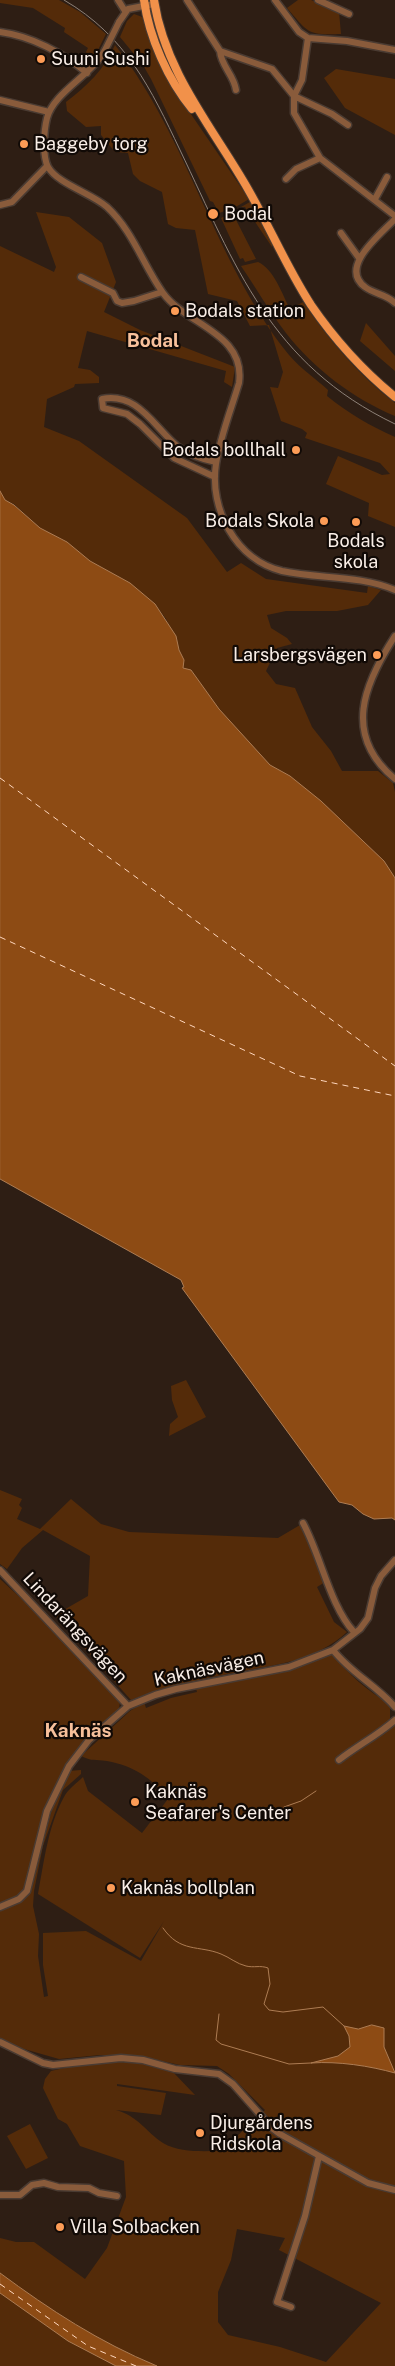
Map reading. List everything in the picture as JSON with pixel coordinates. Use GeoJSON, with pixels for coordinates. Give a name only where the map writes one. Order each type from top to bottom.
{"type":"FeatureCollection","features":[{"type":"Feature","properties":{"kind":"main road"},"geometry":{"type":"LineString","coordinates":[[145,2],[159,49],[170,74],[251,194],[300,286],[322,321],[353,359],[395,397]]}},
{"type":"Feature","properties":{"kind":"main road"},"geometry":{"type":"LineString","coordinates":[[154,2],[176,70],[206,126]]}},
{"type":"Feature","properties":{"kind":"street"},"geometry":{"type":"LineString","coordinates":[[118,0],[125,11]]}},
{"type":"Feature","properties":{"kind":"street"},"geometry":{"type":"LineString","coordinates":[[187,0],[220,51],[222,62],[235,81],[236,90]]}},
{"type":"Feature","properties":{"kind":"street"},"geometry":{"type":"LineString","coordinates":[[276,0],[300,32],[308,38],[347,40],[395,50]]}},
{"type":"Feature","properties":{"kind":"street"},"geometry":{"type":"LineString","coordinates":[[318,0],[349,14]]}},
{"type":"Feature","properties":{"kind":"street"},"geometry":{"type":"LineString","coordinates":[[154,2],[145,2],[125,11],[106,50],[87,73],[54,103],[49,112],[46,136],[47,166],[57,176],[97,199],[115,216],[129,233],[162,292],[177,307],[217,335],[228,345],[236,358],[240,375],[216,462],[214,477],[217,500],[230,532],[243,548],[266,565],[294,573],[374,582],[395,590]]}},
{"type":"Feature","properties":{"kind":"street"},"geometry":{"type":"LineString","coordinates":[[0,32],[17,35],[35,42],[67,59],[87,73]]}},
{"type":"Feature","properties":{"kind":"street"},"geometry":{"type":"LineString","coordinates":[[308,38],[302,80],[294,96],[294,113],[320,158],[375,199],[395,218],[359,258],[356,268],[358,280],[367,289],[386,296],[395,303]]}},
{"type":"Feature","properties":{"kind":"street"},"geometry":{"type":"LineString","coordinates":[[220,51],[272,69],[294,96],[332,114],[348,124]]}},
{"type":"Feature","properties":{"kind":"street"},"geometry":{"type":"LineString","coordinates":[[0,100],[49,112]]}},
{"type":"Feature","properties":{"kind":"street"},"geometry":{"type":"LineString","coordinates":[[286,179],[296,169],[320,158]]}},
{"type":"Feature","properties":{"kind":"street"},"geometry":{"type":"LineString","coordinates":[[0,204],[12,202],[47,166]]}},
{"type":"Feature","properties":{"kind":"street"},"geometry":{"type":"LineString","coordinates":[[375,199],[387,177]]}},
{"type":"Feature","properties":{"kind":"street"},"geometry":{"type":"LineString","coordinates":[[341,233],[359,258]]}},
{"type":"Feature","properties":{"kind":"street"},"geometry":{"type":"LineString","coordinates":[[81,277],[113,293],[117,301],[122,303],[162,292]]}},
{"type":"Feature","properties":{"kind":"street"},"geometry":{"type":"LineString","coordinates":[[214,477],[174,458],[136,420],[120,411],[103,408],[102,399],[114,399],[132,403],[146,413],[183,450],[202,460],[216,462]]}},
{"type":"Feature","properties":{"kind":"street"},"geometry":{"type":"LineString","coordinates":[[395,636],[373,674],[364,695],[362,710],[363,727],[368,743],[382,767],[395,779]]}},
{"type":"Feature","properties":{"kind":"street"},"geometry":{"type":"LineString","coordinates":[[303,1523],[315,1547],[337,1607],[345,1622],[354,1632]]}},
{"type":"Feature","properties":{"kind":"street","name":"Kaknäsvägen"},"geometry":{"type":"LineString","coordinates":[[0,1907],[19,1899],[27,1891],[47,1811],[60,1782],[74,1758],[89,1740],[128,1706],[176,1689],[288,1668],[333,1650],[360,1629],[368,1618],[375,1588],[381,1576],[395,1560]]}},
{"type":"Feature","properties":{"kind":"street","name":"Lindarängsvägen"},"geometry":{"type":"LineString","coordinates":[[0,1570],[128,1706]]}},
{"type":"Feature","properties":{"kind":"street"},"geometry":{"type":"LineString","coordinates":[[333,1650],[350,1669],[388,1699],[395,1707]]}},
{"type":"Feature","properties":{"kind":"street"},"geometry":{"type":"LineString","coordinates":[[339,1760],[395,1720]]}},
{"type":"Feature","properties":{"kind":"street"},"geometry":{"type":"LineString","coordinates":[[0,2042],[47,2064],[120,2058],[143,2060],[175,2069],[219,2074],[233,2084],[272,2128],[368,2183],[395,2190]]}},
{"type":"Feature","properties":{"kind":"street"},"geometry":{"type":"LineString","coordinates":[[291,2307],[277,2302],[303,2223],[320,2156]]}},
{"type":"Feature","properties":{"kind":"street"},"geometry":{"type":"LineString","coordinates":[[0,2195],[20,2195],[32,2185],[44,2183],[62,2187],[89,2188],[99,2193],[117,2196]]}},
{"type":"Feature","properties":{"kind":"shaded area"},"geometry":{"type":"Polygon","coordinates":[[[0,0],[59,0],[80,12],[106,34],[93,60],[86,64],[81,62],[88,48],[64,32],[65,28],[33,8],[0,3],[0,0]]]}},
{"type":"Feature","properties":{"kind":"shaded area"},"geometry":{"type":"Polygon","coordinates":[[[298,0],[311,0],[339,12],[341,34],[321,34],[309,31],[287,8],[298,0]]]}},
{"type":"Feature","properties":{"kind":"shaded area"},"geometry":{"type":"Polygon","coordinates":[[[134,14],[145,18],[184,104],[249,199],[234,208],[219,213],[213,202],[210,201],[151,79],[143,65],[120,37],[127,21],[134,14]]]}},
{"type":"Feature","properties":{"kind":"shaded area"},"geometry":{"type":"Polygon","coordinates":[[[115,45],[141,81],[163,120],[240,280],[268,325],[250,326],[237,301],[208,294],[195,230],[176,228],[168,224],[162,192],[140,181],[133,174],[128,153],[115,152],[101,135],[101,126],[86,127],[67,111],[66,102],[95,76],[106,62],[115,45]]]}},
{"type":"Feature","properties":{"kind":"shaded area"},"geometry":{"type":"Polygon","coordinates":[[[336,69],[395,79],[395,135],[345,108],[324,78],[336,69]]]}},
{"type":"Feature","properties":{"kind":"shaded area"},"geometry":{"type":"Polygon","coordinates":[[[250,202],[272,242],[272,247],[245,207],[241,207],[250,202]]]}},
{"type":"Feature","properties":{"kind":"shaded area"},"geometry":{"type":"Polygon","coordinates":[[[239,209],[240,213],[234,216],[256,259],[245,262],[243,258],[240,259],[221,218],[239,209]]]}},
{"type":"Feature","properties":{"kind":"shaded area"},"geometry":{"type":"Polygon","coordinates":[[[36,212],[69,217],[102,243],[116,282],[104,312],[140,330],[235,367],[232,387],[224,382],[226,371],[87,331],[78,368],[90,370],[99,377],[99,383],[75,384],[74,387],[47,399],[44,427],[79,441],[187,518],[227,572],[241,563],[266,579],[367,593],[368,586],[381,590],[368,605],[337,611],[286,611],[267,615],[271,628],[287,638],[292,644],[277,648],[266,671],[276,684],[295,688],[312,727],[331,751],[342,771],[378,771],[393,783],[395,792],[395,878],[384,861],[321,801],[290,776],[270,765],[219,709],[191,670],[183,668],[180,652],[166,619],[155,604],[130,583],[90,561],[67,542],[40,528],[14,504],[5,500],[0,491],[0,246],[54,272],[56,267],[36,212]]]}},
{"type":"Feature","properties":{"kind":"shaded area"},"geometry":{"type":"Polygon","coordinates":[[[258,262],[269,270],[281,289],[290,309],[303,302],[323,330],[356,369],[395,403],[395,416],[365,401],[336,382],[297,346],[274,317],[241,266],[258,262]]]}},
{"type":"Feature","properties":{"kind":"shaded area"},"geometry":{"type":"Polygon","coordinates":[[[366,323],[395,356],[395,371],[360,341],[366,323]]]}},
{"type":"Feature","properties":{"kind":"shaded area"},"geometry":{"type":"Polygon","coordinates":[[[270,328],[293,360],[328,390],[327,396],[360,419],[395,437],[395,527],[368,516],[369,503],[326,484],[338,456],[382,475],[390,474],[380,463],[305,438],[307,433],[302,429],[281,421],[270,387],[278,388],[283,372],[270,328]]]}},
{"type":"Feature","properties":{"kind":"shaded area"},"geometry":{"type":"Polygon","coordinates":[[[0,491],[5,500],[14,505],[40,528],[67,542],[90,561],[130,583],[155,604],[176,636],[179,650],[184,660],[183,668],[191,670],[219,709],[270,765],[290,776],[321,801],[384,861],[395,878],[395,1520],[392,1518],[374,1519],[363,1514],[352,1505],[339,1502],[182,1288],[184,1287],[181,1280],[0,1179],[0,491]]]}},
{"type":"Feature","properties":{"kind":"shaded area"},"geometry":{"type":"Polygon","coordinates":[[[186,1380],[206,1417],[169,1436],[170,1424],[178,1417],[172,1400],[171,1386],[186,1380]]]}},
{"type":"Feature","properties":{"kind":"shaded area"},"geometry":{"type":"Polygon","coordinates":[[[0,1490],[22,1499],[19,1505],[22,1508],[17,1519],[40,1529],[71,1499],[101,1524],[129,1532],[278,1538],[300,1525],[325,1582],[317,1587],[334,1622],[347,1632],[335,1642],[296,1660],[184,1683],[131,1700],[55,1615],[88,1596],[90,1556],[43,1530],[22,1548],[7,1569],[0,1564],[0,1490]]]}},
{"type":"Feature","properties":{"kind":"shaded area"},"geometry":{"type":"Polygon","coordinates":[[[0,1579],[38,1614],[120,1700],[119,1710],[79,1748],[59,1777],[41,1825],[24,1892],[0,1905],[0,1579]]]}},
{"type":"Feature","properties":{"kind":"shaded area"},"geometry":{"type":"Polygon","coordinates":[[[333,1654],[359,1682],[390,1704],[390,1719],[395,1724],[395,2366],[157,2366],[95,2336],[37,2300],[0,2273],[0,2238],[16,2242],[34,2242],[85,2279],[107,2248],[126,2197],[124,2161],[80,2146],[67,2124],[58,2119],[43,2088],[45,2079],[51,2071],[73,2066],[120,2062],[143,2064],[173,2072],[195,2095],[117,2084],[117,2086],[166,2093],[161,2115],[116,2110],[136,2120],[163,2143],[184,2150],[221,2151],[265,2110],[229,2074],[217,2066],[180,2065],[140,2056],[100,2055],[59,2059],[24,2049],[0,2039],[0,1911],[19,1902],[32,1887],[54,1801],[69,1771],[81,1770],[81,1774],[63,1790],[43,1846],[34,1891],[33,1906],[39,1934],[38,1956],[44,1997],[48,1996],[43,1965],[43,1933],[86,1931],[141,1961],[164,1921],[140,1958],[38,1894],[47,1844],[54,1820],[66,1794],[83,1777],[88,1791],[142,1833],[168,1799],[149,1779],[126,1766],[107,1761],[91,1760],[81,1756],[130,1711],[144,1702],[146,1708],[171,1698],[197,1692],[196,1688],[290,1671],[333,1654]],[[237,2229],[231,2260],[218,2292],[218,2322],[228,2335],[280,2347],[326,2362],[381,2303],[279,2250],[285,2238],[237,2229]]]}},
{"type":"Feature","properties":{"kind":"shaded area"},"geometry":{"type":"Polygon","coordinates":[[[372,2025],[384,2028],[384,2047],[395,2073],[354,2065],[311,2063],[338,2056],[350,2047],[349,2036],[344,2026],[358,2029],[372,2025]]]}},
{"type":"Feature","properties":{"kind":"shaded area"},"geometry":{"type":"Polygon","coordinates":[[[30,2124],[48,2158],[26,2169],[7,2136],[30,2124]]]}},
{"type":"Feature","properties":{"kind":"shaded area"},"geometry":{"type":"Polygon","coordinates":[[[0,2273],[37,2300],[95,2336],[157,2366],[116,2366],[68,2341],[0,2293],[0,2273]]]}},
{"type":"Feature","properties":{"kind":"shaded area"},"geometry":{"type":"Polygon","coordinates":[[[0,2293],[68,2341],[116,2366],[0,2366],[0,2293]]]}},
{"type":"Feature","properties":{"kind":"waterway"},"geometry":{"type":"LineString","coordinates":[[284,1807],[301,1801],[316,1791]]}},
{"type":"Feature","properties":{"kind":"waterway"},"geometry":{"type":"LineString","coordinates":[[163,1928],[169,1936],[183,1945],[213,1951],[246,1966],[268,1968],[270,1984],[264,2004],[269,2010],[283,2012],[323,2007],[344,2026]]}},
{"type":"Feature","properties":{"kind":"waterway"},"geometry":{"type":"LineString","coordinates":[[219,2014],[216,2040],[221,2044],[289,2064],[311,2063]]}},
{"type":"Feature","properties":{"kind":"ferry route"},"geometry":{"type":"LineString","coordinates":[[0,778],[395,1066]]}},
{"type":"Feature","properties":{"kind":"ferry route"},"geometry":{"type":"LineString","coordinates":[[0,937],[300,1076],[395,1096]]}},
{"type":"Feature","properties":{"kind":"ferry route"},"geometry":{"type":"LineString","coordinates":[[0,2284],[88,2346],[136,2366]]}},
{"type":"Feature","properties":{"kind":"tram line"},"geometry":{"type":"LineString","coordinates":[[64,0],[86,14],[104,30],[120,47],[147,85],[240,272],[262,308],[287,342],[317,372],[352,400],[395,424]]}},
{"type":"Feature","properties":{"kind":"place","name":"Suuni Sushi"},"geometry":{"type":"Point","coordinates":[41,59]}},
{"type":"Feature","properties":{"kind":"place","name":"Baggeby torg"},"geometry":{"type":"Point","coordinates":[24,144]}},
{"type":"Feature","properties":{"kind":"place","name":"Bodal"},"geometry":{"type":"Point","coordinates":[213,214]}},
{"type":"Feature","properties":{"kind":"place","name":"Bodals station"},"geometry":{"type":"Point","coordinates":[175,311]}},
{"type":"Feature","properties":{"kind":"place","name":"Bodals bollhall"},"geometry":{"type":"Point","coordinates":[296,450]}},
{"type":"Feature","properties":{"kind":"place","name":"Bodals Skola"},"geometry":{"type":"Point","coordinates":[324,521]}},
{"type":"Feature","properties":{"kind":"place","name":"Bodals skola"},"geometry":{"type":"Point","coordinates":[356,522]}},
{"type":"Feature","properties":{"kind":"place","name":"Larsbergsvägen"},"geometry":{"type":"Point","coordinates":[377,655]}},
{"type":"Feature","properties":{"kind":"place","name":"Kaknäs Seafarer's Center"},"geometry":{"type":"Point","coordinates":[135,1802]}},
{"type":"Feature","properties":{"kind":"place","name":"Kaknäs bollplan"},"geometry":{"type":"Point","coordinates":[111,1888]}},
{"type":"Feature","properties":{"kind":"place","name":"Djurgårdens Ridskola"},"geometry":{"type":"Point","coordinates":[200,2133]}},
{"type":"Feature","properties":{"kind":"place","name":"Villa Solbacken"},"geometry":{"type":"Point","coordinates":[60,2227]}},
{"type":"Feature","properties":{"kind":"district","name":"Bodal"},"geometry":{"type":"Point","coordinates":[153,341]}},
{"type":"Feature","properties":{"kind":"district","name":"Kaknäs"},"geometry":{"type":"Point","coordinates":[78,1731]}}]}
